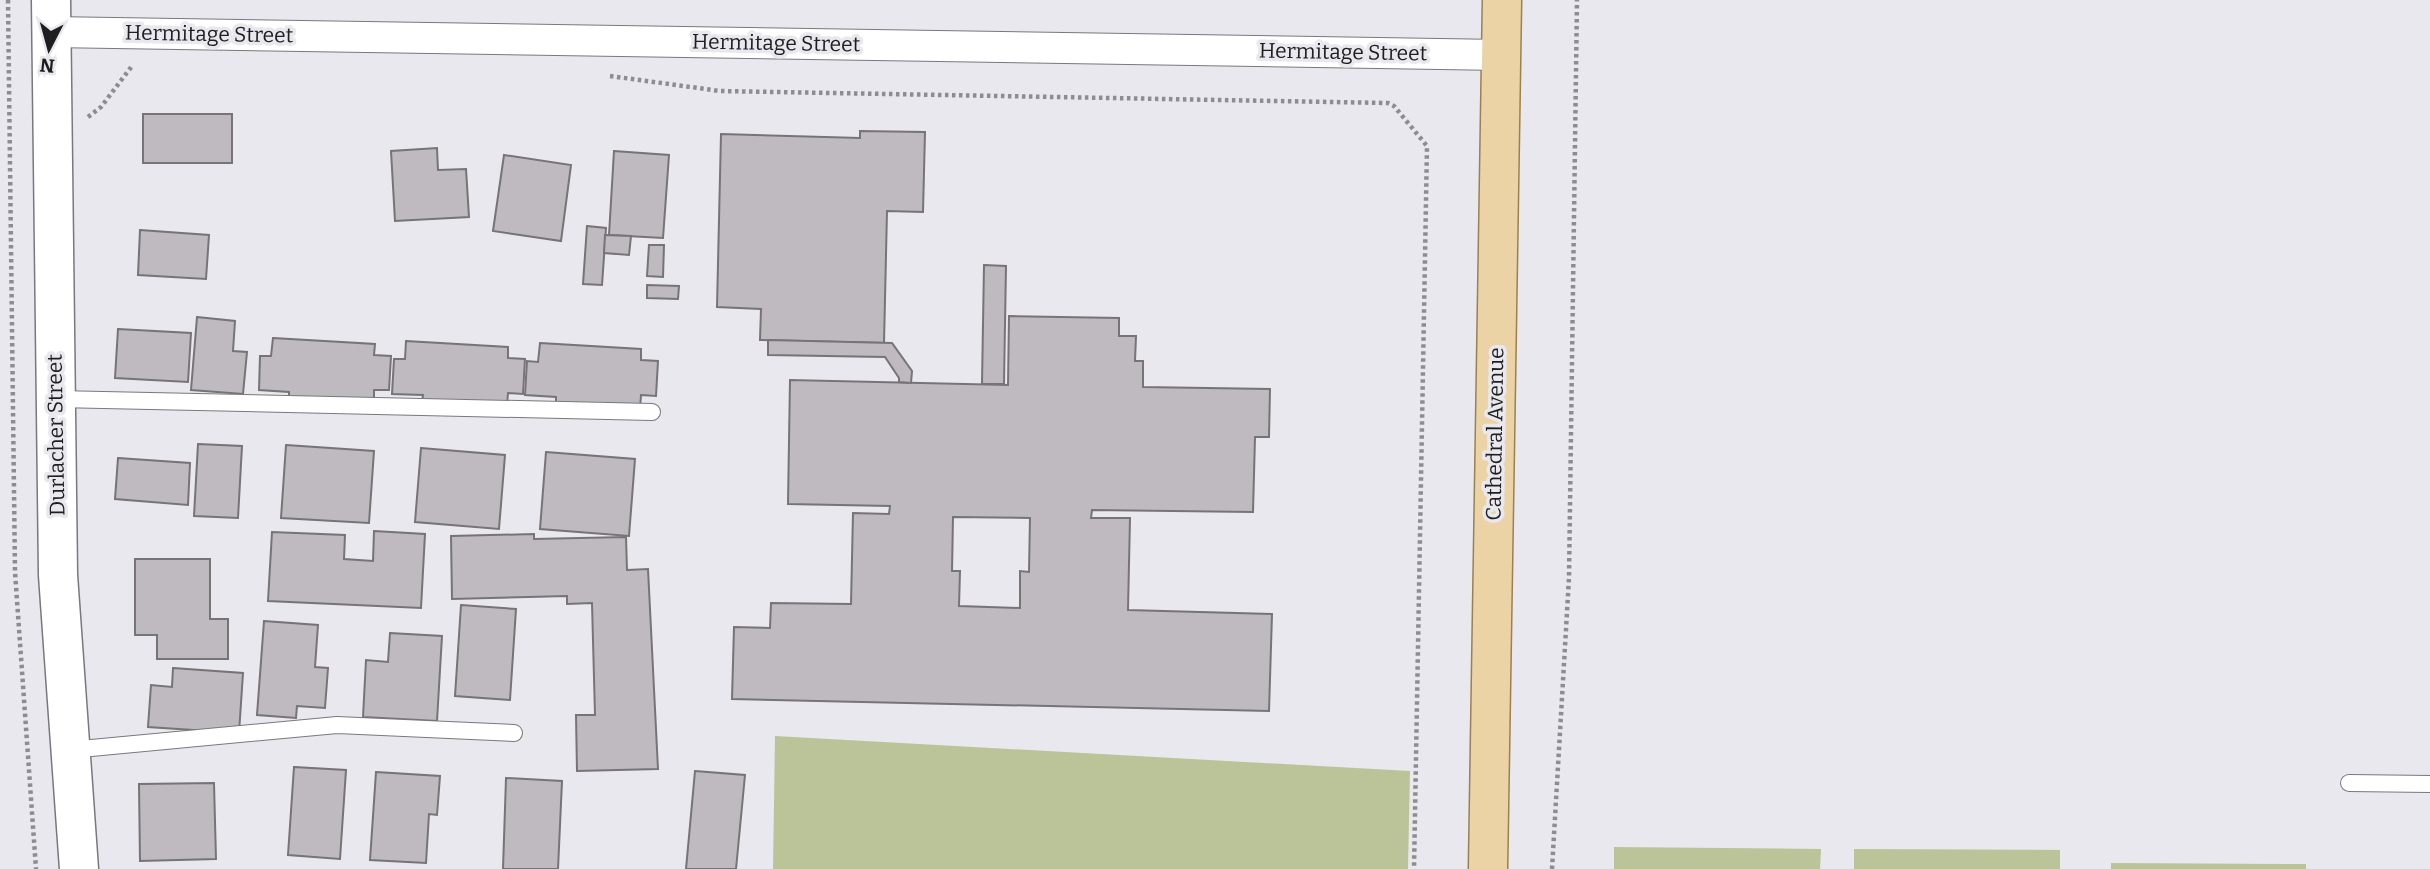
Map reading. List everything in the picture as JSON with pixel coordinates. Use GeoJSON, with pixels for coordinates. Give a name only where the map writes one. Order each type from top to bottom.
{"type":"FeatureCollection","features":[{"type":"Feature","properties":{"kind":"main road","name":"Cathedral Avenue"},"geometry":{"type":"LineString","coordinates":[[1488,869],[1502,0]]}},
{"type":"Feature","properties":{"kind":"street","name":"Hermitage Street"},"geometry":{"type":"LineString","coordinates":[[51,16],[1501,55]]}},
{"type":"Feature","properties":{"kind":"street","name":"Durlacher Street"},"geometry":{"type":"LineString","coordinates":[[51,16],[58,575],[79,869]]}},
{"type":"Feature","properties":{"kind":"lane"},"geometry":{"type":"LineString","coordinates":[[56,400],[652,412]]}},
{"type":"Feature","properties":{"kind":"lane"},"geometry":{"type":"LineString","coordinates":[[70,750],[337,725],[514,733]]}},
{"type":"Feature","properties":{"kind":"lane"},"geometry":{"type":"LineString","coordinates":[[2349,783],[2430,784]]}},
{"type":"Feature","properties":{"kind":"path"},"geometry":{"type":"LineString","coordinates":[[1552,869],[1569,578],[1577,0]]}},
{"type":"Feature","properties":{"kind":"path"},"geometry":{"type":"LineString","coordinates":[[81,120],[101,107],[137,62]]}},
{"type":"Feature","properties":{"kind":"path"},"geometry":{"type":"LineString","coordinates":[[598,74],[720,91],[1374,102],[1394,106],[1427,146],[1414,869]]}},
{"type":"Feature","properties":{"kind":"green space"},"geometry":{"type":"Polygon","coordinates":[[[775,736],[1410,771],[1408,869],[773,869],[775,736]]]}},
{"type":"Feature","properties":{"kind":"green space"},"geometry":{"type":"Polygon","coordinates":[[[1614,847],[1821,849],[1820,869],[1614,869],[1614,847]]]}},
{"type":"Feature","properties":{"kind":"green space"},"geometry":{"type":"Polygon","coordinates":[[[1854,849],[2060,850],[2060,869],[1854,869],[1854,849]]]}},
{"type":"Feature","properties":{"kind":"green space"},"geometry":{"type":"Polygon","coordinates":[[[2111,863],[2306,864],[2306,869],[2111,869],[2111,863]]]}},
{"type":"Feature","properties":{"kind":"building"},"geometry":{"type":"Polygon","coordinates":[[[143,114],[232,114],[232,163],[143,163],[143,114]]]}},
{"type":"Feature","properties":{"kind":"building"},"geometry":{"type":"Polygon","coordinates":[[[860,131],[925,132],[923,212],[887,211],[884,343],[760,340],[761,309],[717,307],[721,134],[860,138],[860,131]]]}},
{"type":"Feature","properties":{"kind":"building"},"geometry":{"type":"Polygon","coordinates":[[[437,148],[438,170],[466,169],[469,217],[395,221],[391,151],[437,148]]]}},
{"type":"Feature","properties":{"kind":"building"},"geometry":{"type":"Polygon","coordinates":[[[614,151],[669,155],[663,238],[609,235],[614,151]]]}},
{"type":"Feature","properties":{"kind":"building"},"geometry":{"type":"Polygon","coordinates":[[[504,155],[571,165],[561,241],[493,231],[504,155]]]}},
{"type":"Feature","properties":{"kind":"building"},"geometry":{"type":"Polygon","coordinates":[[[587,226],[606,228],[602,285],[583,284],[587,226]]]}},
{"type":"Feature","properties":{"kind":"building"},"geometry":{"type":"Polygon","coordinates":[[[140,230],[209,235],[206,279],[138,275],[140,230]]]}},
{"type":"Feature","properties":{"kind":"building"},"geometry":{"type":"Polygon","coordinates":[[[605,235],[631,236],[629,255],[604,253],[605,235]]]}},
{"type":"Feature","properties":{"kind":"building"},"geometry":{"type":"Polygon","coordinates":[[[649,245],[664,245],[663,277],[647,276],[649,245]]]}},
{"type":"Feature","properties":{"kind":"building"},"geometry":{"type":"Polygon","coordinates":[[[984,265],[1006,266],[1004,384],[982,384],[984,265]]]}},
{"type":"Feature","properties":{"kind":"building"},"geometry":{"type":"Polygon","coordinates":[[[647,285],[679,286],[678,299],[647,298],[647,285]]]}},
{"type":"Feature","properties":{"kind":"building"},"geometry":{"type":"Polygon","coordinates":[[[1009,316],[1119,318],[1119,336],[1136,336],[1135,361],[1143,361],[1143,387],[1270,389],[1269,437],[1255,437],[1253,512],[1092,510],[1091,518],[1130,518],[1128,610],[1272,614],[1269,711],[732,699],[734,627],[770,628],[771,603],[851,604],[853,513],[889,514],[890,506],[788,504],[790,380],[1008,385],[1009,316]],[[953,517],[952,571],[960,571],[959,606],[1020,608],[1020,571],[1029,572],[1030,518],[953,517]]]}},
{"type":"Feature","properties":{"kind":"building"},"geometry":{"type":"Polygon","coordinates":[[[197,317],[235,321],[233,351],[247,352],[243,394],[191,390],[197,317]]]}},
{"type":"Feature","properties":{"kind":"building"},"geometry":{"type":"Polygon","coordinates":[[[118,329],[191,333],[188,382],[115,378],[118,329]]]}},
{"type":"Feature","properties":{"kind":"building"},"geometry":{"type":"Polygon","coordinates":[[[273,338],[375,344],[374,355],[391,356],[389,390],[374,390],[374,403],[289,399],[289,392],[259,390],[260,356],[271,356],[273,338]]]}},
{"type":"Feature","properties":{"kind":"building"},"geometry":{"type":"Polygon","coordinates":[[[768,340],[892,343],[912,371],[911,383],[899,382],[885,357],[768,355],[768,340]]]}},
{"type":"Feature","properties":{"kind":"building"},"geometry":{"type":"Polygon","coordinates":[[[406,341],[508,347],[508,358],[525,359],[523,394],[508,393],[507,406],[422,402],[423,395],[392,394],[394,359],[405,359],[406,341]]]}},
{"type":"Feature","properties":{"kind":"building"},"geometry":{"type":"Polygon","coordinates":[[[540,343],[641,349],[641,360],[658,361],[656,396],[641,395],[640,409],[556,404],[556,397],[525,395],[527,361],[538,362],[540,343]]]}},
{"type":"Feature","properties":{"kind":"building"},"geometry":{"type":"Polygon","coordinates":[[[198,444],[242,446],[238,518],[194,516],[198,444]]]}},
{"type":"Feature","properties":{"kind":"building"},"geometry":{"type":"Polygon","coordinates":[[[286,445],[374,451],[369,523],[281,518],[286,445]]]}},
{"type":"Feature","properties":{"kind":"building"},"geometry":{"type":"Polygon","coordinates":[[[421,448],[505,455],[499,529],[415,522],[421,448]]]}},
{"type":"Feature","properties":{"kind":"building"},"geometry":{"type":"Polygon","coordinates":[[[546,452],[635,459],[629,536],[540,529],[546,452]]]}},
{"type":"Feature","properties":{"kind":"building"},"geometry":{"type":"Polygon","coordinates":[[[118,458],[190,463],[188,505],[115,499],[118,458]]]}},
{"type":"Feature","properties":{"kind":"building"},"geometry":{"type":"Polygon","coordinates":[[[374,531],[425,534],[421,608],[268,601],[272,532],[345,535],[344,559],[373,561],[374,531]]]}},
{"type":"Feature","properties":{"kind":"building"},"geometry":{"type":"Polygon","coordinates":[[[534,534],[534,539],[626,537],[627,570],[648,569],[658,769],[577,771],[576,715],[595,715],[592,603],[567,604],[567,596],[452,599],[451,536],[534,534]]]}},
{"type":"Feature","properties":{"kind":"building"},"geometry":{"type":"Polygon","coordinates":[[[135,559],[210,559],[210,619],[228,619],[228,659],[157,659],[157,635],[135,635],[135,559]]]}},
{"type":"Feature","properties":{"kind":"building"},"geometry":{"type":"Polygon","coordinates":[[[461,605],[516,609],[510,700],[455,696],[461,605]]]}},
{"type":"Feature","properties":{"kind":"building"},"geometry":{"type":"Polygon","coordinates":[[[264,621],[318,625],[315,667],[328,668],[325,708],[297,706],[296,718],[257,715],[264,621]]]}},
{"type":"Feature","properties":{"kind":"building"},"geometry":{"type":"Polygon","coordinates":[[[390,633],[442,636],[437,721],[363,717],[366,660],[388,662],[390,633]]]}},
{"type":"Feature","properties":{"kind":"building"},"geometry":{"type":"Polygon","coordinates":[[[173,668],[243,673],[239,733],[148,727],[151,685],[172,687],[173,668]]]}},
{"type":"Feature","properties":{"kind":"building"},"geometry":{"type":"Polygon","coordinates":[[[294,767],[346,770],[340,859],[288,855],[294,767]]]}},
{"type":"Feature","properties":{"kind":"building"},"geometry":{"type":"Polygon","coordinates":[[[695,771],[745,775],[736,869],[686,869],[695,771]]]}},
{"type":"Feature","properties":{"kind":"building"},"geometry":{"type":"Polygon","coordinates":[[[376,772],[440,776],[437,815],[429,814],[426,863],[370,860],[376,772]]]}},
{"type":"Feature","properties":{"kind":"building"},"geometry":{"type":"Polygon","coordinates":[[[506,778],[562,781],[558,869],[503,869],[506,778]]]}},
{"type":"Feature","properties":{"kind":"building"},"geometry":{"type":"Polygon","coordinates":[[[214,783],[216,859],[140,861],[139,784],[214,783]]]}}]}
